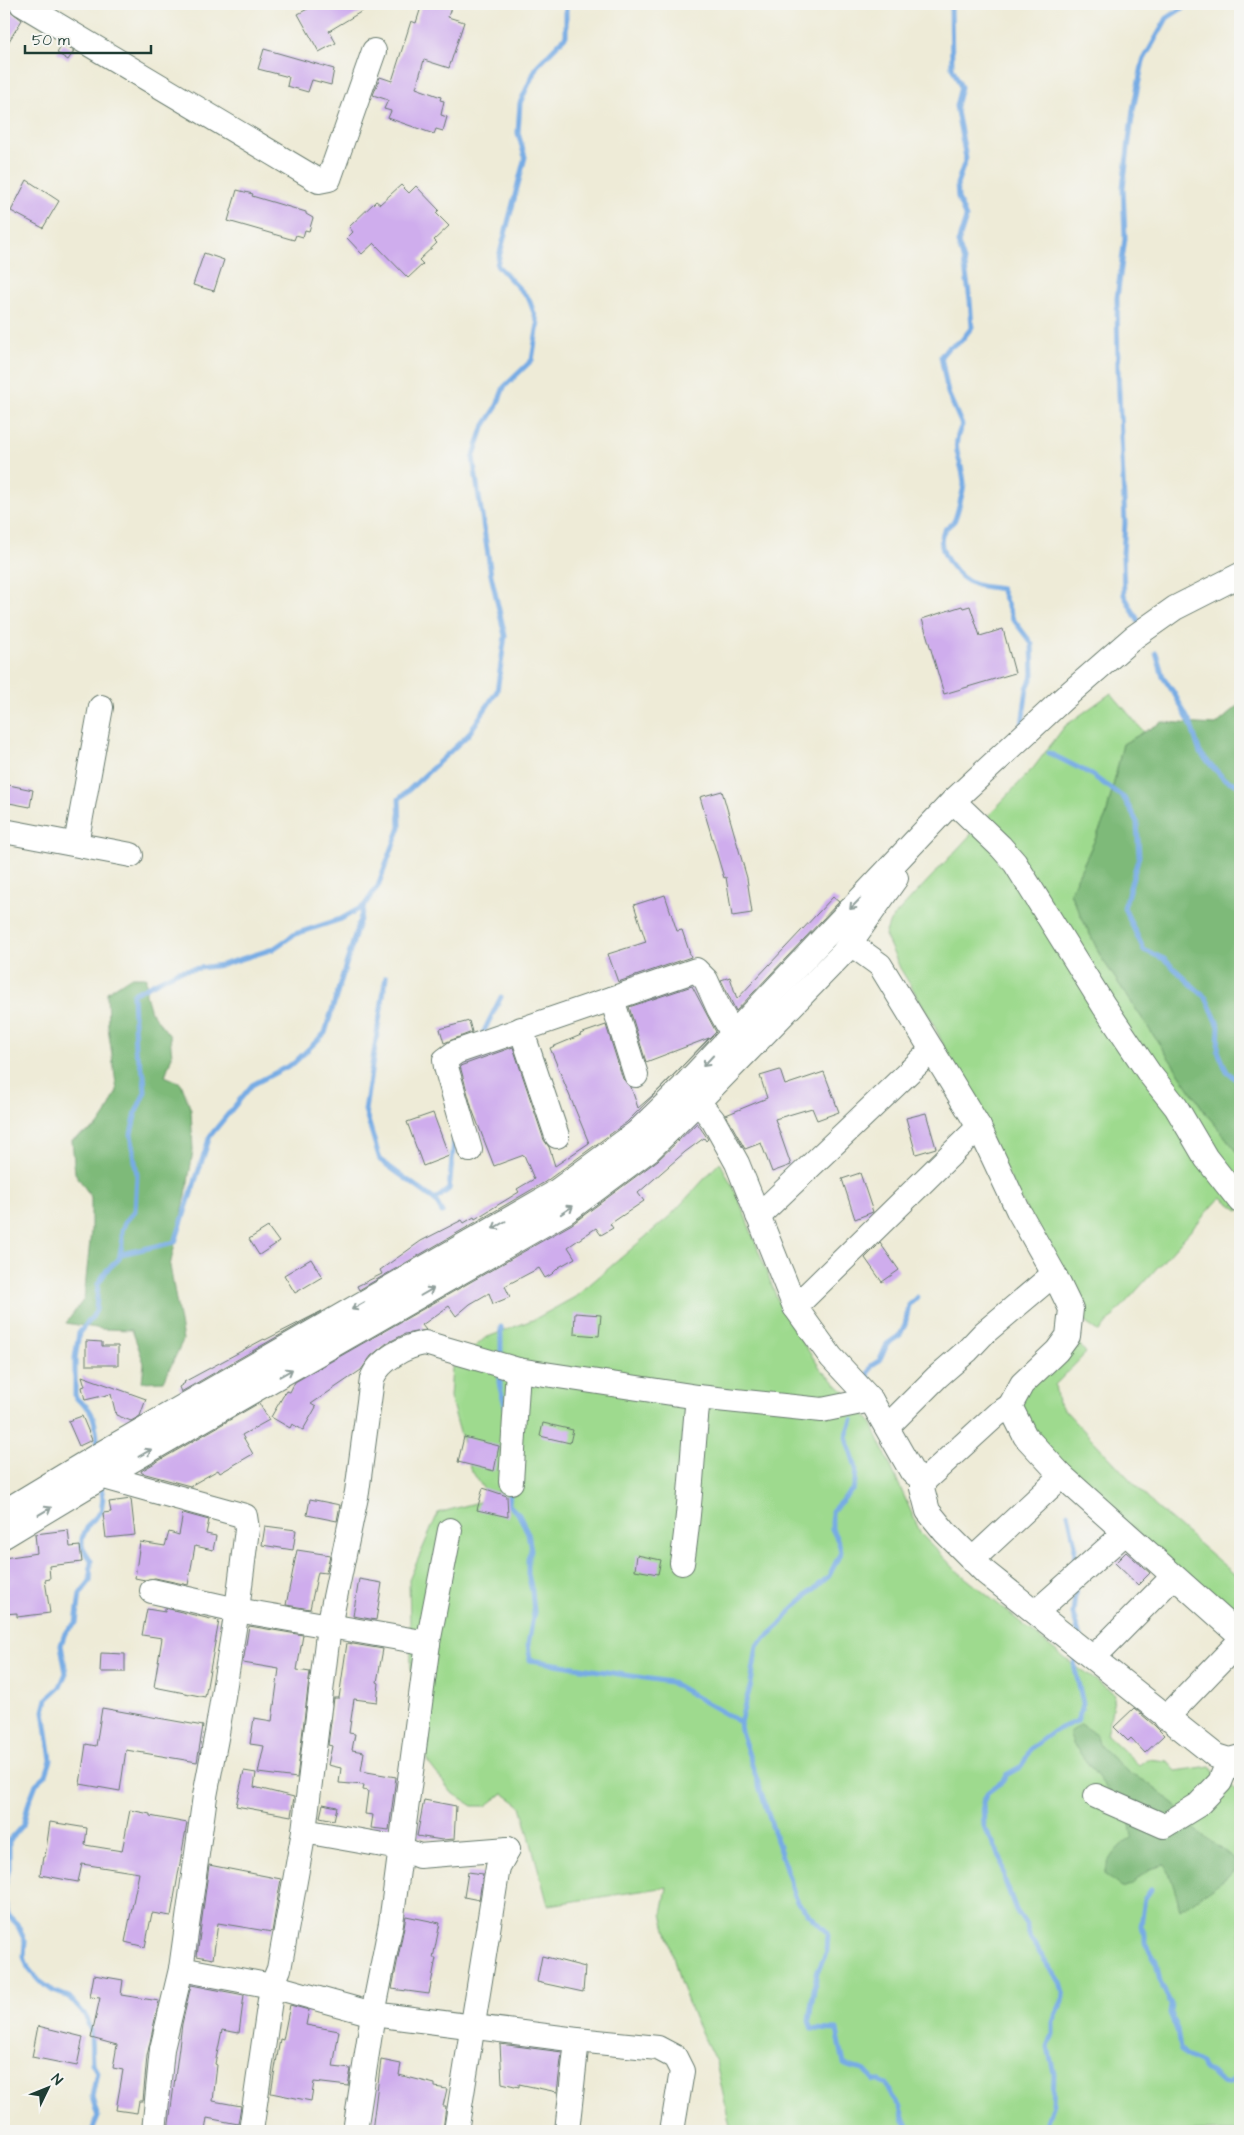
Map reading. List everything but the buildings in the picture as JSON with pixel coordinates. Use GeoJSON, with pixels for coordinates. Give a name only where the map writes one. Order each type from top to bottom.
{"type":"FeatureCollection","features":[{"type":"Feature","properties":{"kind":"street"},"geometry":{"type":"LineString","coordinates":[[22,4],[319,181],[329,179],[374,51]]}},
{"type":"Feature","properties":{"kind":"street"},"geometry":{"type":"LineString","coordinates":[[4,1512],[97,1456],[553,1194],[636,1133],[683,1087],[945,810],[1063,698],[1134,637],[1175,608],[1240,575]]}},
{"type":"Feature","properties":{"kind":"street"},"geometry":{"type":"LineString","coordinates":[[76,844],[101,707]]}},
{"type":"Feature","properties":{"kind":"street"},"geometry":{"type":"LineString","coordinates":[[4,1536],[565,1212],[650,1150],[851,944],[945,810]]}},
{"type":"Feature","properties":{"kind":"street"},"geometry":{"type":"LineString","coordinates":[[945,810],[1001,847],[1014,863],[1109,1014],[1149,1073],[1176,1107],[1206,1158],[1240,1201]]}},
{"type":"Feature","properties":{"kind":"street"},"geometry":{"type":"LineString","coordinates":[[4,831],[131,855]]}},
{"type":"Feature","properties":{"kind":"street"},"geometry":{"type":"LineString","coordinates":[[851,944],[880,965],[979,1127],[1018,1210],[1054,1274],[1071,1309],[1068,1336],[1057,1351],[1022,1384],[1010,1406],[996,1415],[925,1480],[922,1488],[928,1511],[972,1560],[1094,1657],[1166,1718],[1216,1756],[1235,1759],[1220,1782],[1198,1805],[1164,1826],[1096,1796]]}},
{"type":"Feature","properties":{"kind":"street"},"geometry":{"type":"LineString","coordinates":[[470,1150],[445,1060],[456,1052],[696,970],[706,980],[733,1034]]}},
{"type":"Feature","properties":{"kind":"street"},"geometry":{"type":"LineString","coordinates":[[612,998],[636,1075]]}},
{"type":"Feature","properties":{"kind":"street"},"geometry":{"type":"LineString","coordinates":[[521,1029],[557,1136]]}},
{"type":"Feature","properties":{"kind":"street"},"geometry":{"type":"LineString","coordinates":[[758,1216],[932,1050]]}},
{"type":"Feature","properties":{"kind":"street"},"geometry":{"type":"LineString","coordinates":[[698,1102],[714,1120],[737,1163],[795,1307],[831,1357],[871,1400],[912,1472],[925,1480]]}},
{"type":"Feature","properties":{"kind":"street"},"geometry":{"type":"LineString","coordinates":[[795,1307],[979,1127]]}},
{"type":"Feature","properties":{"kind":"street"},"geometry":{"type":"LineString","coordinates":[[887,1427],[984,1333],[1054,1274]]}},
{"type":"Feature","properties":{"kind":"street"},"geometry":{"type":"LineString","coordinates":[[251,2131],[272,1986],[279,1969],[304,1831],[329,1626],[357,1492],[372,1379],[375,1370],[389,1358],[418,1344],[425,1343],[501,1367],[698,1397],[822,1410],[871,1400]]}},
{"type":"Feature","properties":{"kind":"street"},"geometry":{"type":"LineString","coordinates":[[511,1482],[518,1370]]}},
{"type":"Feature","properties":{"kind":"street"},"geometry":{"type":"LineString","coordinates":[[682,1563],[689,1520],[690,1472],[698,1397]]}},
{"type":"Feature","properties":{"kind":"street"},"geometry":{"type":"LineString","coordinates":[[1010,1406],[1024,1436],[1062,1476],[1240,1635]]}},
{"type":"Feature","properties":{"kind":"street"},"geometry":{"type":"LineString","coordinates":[[972,1560],[1062,1476]]}},
{"type":"Feature","properties":{"kind":"street"},"geometry":{"type":"LineString","coordinates":[[104,1477],[245,1516],[247,1529],[237,1610],[205,1796],[181,1969],[162,2049],[154,2131]]}},
{"type":"Feature","properties":{"kind":"street"},"geometry":{"type":"LineString","coordinates":[[355,2131],[373,2014],[391,1923],[428,1643],[450,1530]]}},
{"type":"Feature","properties":{"kind":"street"},"geometry":{"type":"LineString","coordinates":[[1036,1612],[1125,1533]]}},
{"type":"Feature","properties":{"kind":"street"},"geometry":{"type":"LineString","coordinates":[[1094,1657],[1174,1577]]}},
{"type":"Feature","properties":{"kind":"street"},"geometry":{"type":"LineString","coordinates":[[152,1591],[237,1610],[428,1643]]}},
{"type":"Feature","properties":{"kind":"street"},"geometry":{"type":"LineString","coordinates":[[1166,1718],[1240,1641]]}},
{"type":"Feature","properties":{"kind":"street"},"geometry":{"type":"LineString","coordinates":[[304,1831],[400,1848],[419,1856],[508,1849],[498,1867],[456,2131]]}},
{"type":"Feature","properties":{"kind":"street"},"geometry":{"type":"LineString","coordinates":[[181,1969],[272,1986],[373,2014],[577,2040],[658,2048],[676,2057],[682,2070],[672,2131]]}},
{"type":"Feature","properties":{"kind":"street"},"geometry":{"type":"LineString","coordinates":[[567,2131],[577,2040]]}},
{"type":"Feature","properties":{"kind":"green space"},"geometry":{"type":"Polygon","coordinates":[[[1111,693],[1144,732],[1123,744],[1106,816],[1070,893],[1101,957],[1207,1115],[1240,1155],[1240,1211],[1221,1197],[1099,1332],[1087,1324],[1078,1310],[968,1097],[931,1019],[900,968],[885,935],[890,921],[1034,767],[1065,726],[1111,693]]]}},
{"type":"Feature","properties":{"kind":"green space"},"geometry":{"type":"Polygon","coordinates":[[[1240,704],[1240,1155],[1207,1115],[1101,957],[1070,893],[1106,816],[1123,744],[1162,722],[1216,725],[1240,704]]]}},
{"type":"Feature","properties":{"kind":"green space"},"geometry":{"type":"Polygon","coordinates":[[[130,977],[146,977],[146,995],[151,1012],[170,1036],[172,1056],[165,1076],[181,1083],[191,1110],[193,1151],[186,1195],[170,1266],[183,1340],[164,1381],[142,1382],[144,1363],[132,1330],[102,1329],[66,1323],[84,1299],[91,1231],[91,1197],[75,1173],[72,1140],[97,1127],[106,1114],[117,1091],[108,1027],[107,992],[130,977]]]}},
{"type":"Feature","properties":{"kind":"green space"},"geometry":{"type":"Polygon","coordinates":[[[720,1162],[739,1200],[778,1301],[798,1336],[821,1369],[849,1396],[871,1422],[921,1534],[956,1570],[1067,1660],[1115,1694],[1107,1735],[1139,1765],[1147,1759],[1167,1761],[1176,1771],[1210,1766],[1236,1790],[1240,1785],[1240,2131],[731,2131],[716,2062],[694,2018],[680,1982],[662,1914],[667,1887],[548,1905],[521,1806],[503,1793],[486,1806],[473,1806],[451,1792],[427,1761],[426,1711],[411,1668],[409,1580],[438,1513],[490,1499],[470,1468],[450,1397],[452,1367],[485,1338],[535,1319],[575,1297],[671,1215],[720,1162]]]}},
{"type":"Feature","properties":{"kind":"green space"},"geometry":{"type":"Polygon","coordinates":[[[1077,1341],[1086,1353],[1055,1385],[1058,1403],[1155,1506],[1240,1579],[1240,1628],[1032,1435],[1018,1396],[1077,1341]]]}},
{"type":"Feature","properties":{"kind":"green space"},"geometry":{"type":"Polygon","coordinates":[[[1081,1724],[1097,1736],[1100,1746],[1129,1773],[1145,1781],[1175,1804],[1188,1824],[1240,1863],[1240,1868],[1181,1910],[1169,1872],[1164,1865],[1149,1869],[1131,1885],[1122,1888],[1104,1874],[1108,1862],[1114,1853],[1132,1837],[1129,1818],[1073,1744],[1069,1733],[1081,1724]]]}},
{"type":"Feature","properties":{"kind":"waterway"},"geometry":{"type":"LineString","coordinates":[[97,1448],[92,1414],[75,1395],[75,1358],[79,1333],[96,1310],[98,1284],[107,1270],[119,1259],[122,1245],[122,1230],[126,1221],[135,1211],[137,1175],[131,1134],[136,1112],[145,1092],[144,1075],[135,1049],[133,994],[178,971],[222,965],[273,949],[295,934],[341,919],[364,906],[378,886],[400,827],[399,799],[468,735],[497,691],[505,636],[491,575],[473,458],[483,428],[496,408],[504,387],[532,360],[538,324],[529,299],[497,265],[525,157],[518,133],[520,103],[537,66],[566,36],[566,4]]}},
{"type":"Feature","properties":{"kind":"waterway"},"geometry":{"type":"LineString","coordinates":[[951,4],[952,67],[961,87],[956,106],[966,158],[957,184],[958,198],[966,218],[958,243],[964,261],[972,327],[961,341],[948,348],[941,356],[948,393],[962,425],[958,434],[957,449],[964,484],[955,519],[944,531],[942,543],[946,558],[950,564],[968,581],[977,585],[1001,589],[1013,619],[1032,644],[1033,675],[1027,688],[1022,725]]}},
{"type":"Feature","properties":{"kind":"waterway"},"geometry":{"type":"LineString","coordinates":[[1141,626],[1124,595],[1123,554],[1125,523],[1118,371],[1117,298],[1125,238],[1123,187],[1133,110],[1143,61],[1167,18],[1189,4]]}},
{"type":"Feature","properties":{"kind":"waterway"},"geometry":{"type":"LineString","coordinates":[[1156,653],[1163,677],[1191,725],[1200,753],[1224,779],[1240,786]]}},
{"type":"Feature","properties":{"kind":"waterway"},"geometry":{"type":"LineString","coordinates":[[1049,753],[1089,773],[1124,798],[1137,822],[1139,856],[1124,908],[1144,950],[1164,959],[1206,998],[1219,1026],[1218,1051],[1227,1072],[1240,1082]]}},
{"type":"Feature","properties":{"kind":"waterway"},"geometry":{"type":"LineString","coordinates":[[121,1254],[175,1242],[210,1136],[252,1085],[294,1063],[325,1033],[364,906]]}},
{"type":"Feature","properties":{"kind":"waterway"},"geometry":{"type":"LineString","coordinates":[[386,977],[365,1110],[380,1160],[435,1200]]}},
{"type":"Feature","properties":{"kind":"waterway"},"geometry":{"type":"LineString","coordinates":[[482,1035],[501,997]]}},
{"type":"Feature","properties":{"kind":"waterway"},"geometry":{"type":"LineString","coordinates":[[442,1212],[435,1200],[449,1189],[455,1133]]}},
{"type":"Feature","properties":{"kind":"waterway"},"geometry":{"type":"LineString","coordinates":[[871,1388],[868,1374],[872,1365],[880,1360],[887,1344],[900,1335],[905,1325],[909,1305],[917,1297]]}},
{"type":"Feature","properties":{"kind":"waterway"},"geometry":{"type":"LineString","coordinates":[[501,1327],[501,1359]]}},
{"type":"Feature","properties":{"kind":"waterway"},"geometry":{"type":"LineString","coordinates":[[500,1372],[500,1388],[506,1408]]}},
{"type":"Feature","properties":{"kind":"waterway"},"geometry":{"type":"LineString","coordinates":[[852,1420],[846,1437],[856,1468],[855,1482],[853,1489],[832,1511],[832,1529],[841,1552],[829,1576],[794,1607],[780,1625],[757,1646],[751,1684],[740,1722],[741,1731],[797,1902],[828,1933],[827,1951],[817,1973],[811,2007],[809,2021],[812,2029],[837,2030],[844,2064],[864,2070],[873,2081],[887,2084],[892,2096],[900,2107],[904,2121],[912,2131]]}},
{"type":"Feature","properties":{"kind":"waterway"},"geometry":{"type":"LineString","coordinates":[[4,1891],[9,1868],[9,1841],[23,1825],[36,1784],[46,1775],[51,1760],[44,1711],[47,1699],[60,1687],[66,1673],[61,1645],[65,1633],[76,1623],[80,1594],[90,1581],[91,1561],[82,1546],[82,1538],[89,1524],[101,1512],[103,1498],[101,1486]]}},
{"type":"Feature","properties":{"kind":"waterway"},"geometry":{"type":"LineString","coordinates":[[510,1488],[509,1505],[519,1515],[528,1533],[531,1550],[528,1559],[528,1574],[534,1612],[528,1644],[530,1660],[670,1682],[740,1722]]}},
{"type":"Feature","properties":{"kind":"waterway"},"geometry":{"type":"LineString","coordinates":[[1068,1513],[1075,1544],[1074,1569]]}},
{"type":"Feature","properties":{"kind":"waterway"},"geometry":{"type":"LineString","coordinates":[[1076,1587],[1073,1614],[1080,1637]]}},
{"type":"Feature","properties":{"kind":"waterway"},"geometry":{"type":"LineString","coordinates":[[1050,2131],[1047,2121],[1053,2104],[1054,2073],[1048,2047],[1053,2034],[1053,2022],[1062,2002],[1063,1992],[1060,1982],[1037,1949],[1026,1925],[1016,1910],[1005,1881],[1001,1859],[984,1826],[983,1802],[988,1792],[1003,1781],[1006,1775],[1022,1766],[1031,1748],[1054,1731],[1077,1721],[1083,1704],[1074,1664],[1077,1652]]}},
{"type":"Feature","properties":{"kind":"waterway"},"geometry":{"type":"LineString","coordinates":[[1151,1890],[1145,1898],[1141,1926],[1145,1935],[1145,1943],[1156,1961],[1160,1982],[1171,2004],[1170,2013],[1177,2030],[1180,2049],[1187,2056],[1201,2063],[1203,2069],[1211,2072],[1222,2082],[1228,2084],[1233,2081],[1240,2082]]}},
{"type":"Feature","properties":{"kind":"waterway"},"geometry":{"type":"LineString","coordinates":[[4,1900],[8,1915],[17,1924],[25,1941],[24,1957],[28,1968],[38,1980],[53,1991],[69,1997],[85,2015],[91,2032],[92,2063],[97,2072],[92,2097],[98,2117],[92,2131]]}}]}
